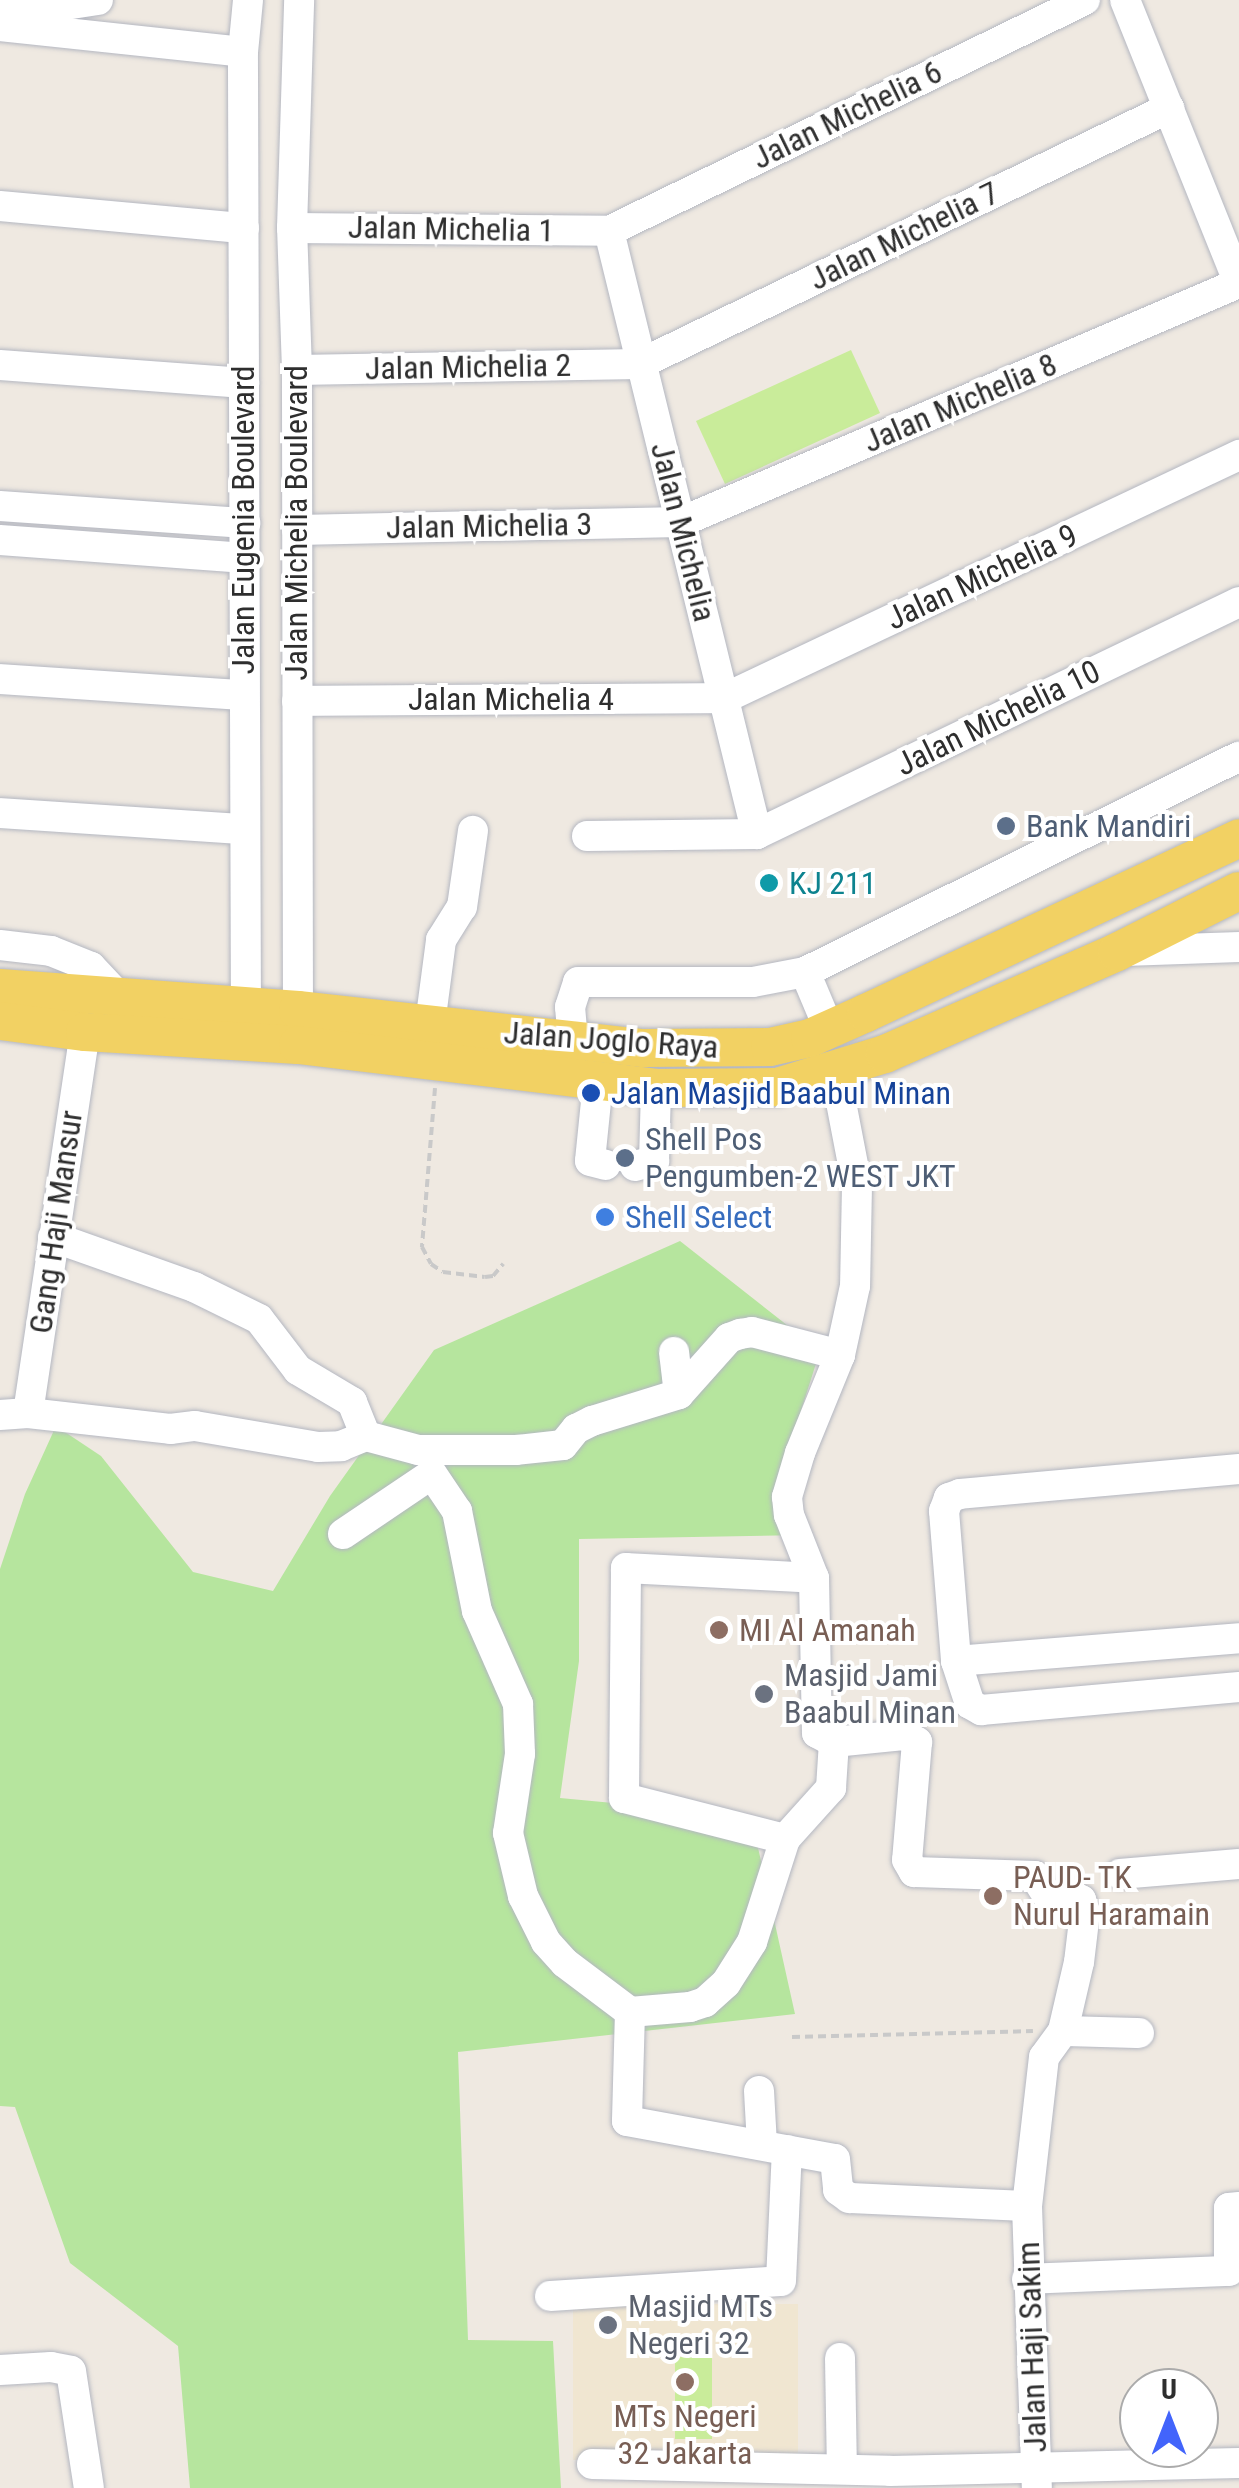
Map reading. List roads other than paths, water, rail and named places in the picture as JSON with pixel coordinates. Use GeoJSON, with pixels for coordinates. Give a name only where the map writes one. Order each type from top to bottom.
{"type":"FeatureCollection","features":[{"type":"Feature","properties":{"kind":"main road","name":"Jalan Joglo Raya"},"geometry":{"type":"LineString","coordinates":[[298,1028],[430,1024],[573,1041],[730,1050],[770,1047],[866,1013],[1239,838]]}},
{"type":"Feature","properties":{"kind":"main road","name":"Jalan Joglo Raya"},"geometry":{"type":"LineString","coordinates":[[0,988],[122,1000],[598,1082],[656,1088],[777,1086],[835,1072],[885,1054],[1117,952],[1239,891]]}},
{"type":"Feature","properties":{"kind":"main road"},"geometry":{"type":"LineString","coordinates":[[866,1013],[885,1054]]}},
{"type":"Feature","properties":{"kind":"main road","name":"Jalan Joglo Raya"},"geometry":{"type":"LineString","coordinates":[[0,1021],[85,1032],[246,1024]]}},
{"type":"Feature","properties":{"kind":"street"},"geometry":{"type":"LineString","coordinates":[[0,15],[98,0]]}},
{"type":"Feature","properties":{"kind":"street","name":"Jalan Eugenia Boulevard"},"geometry":{"type":"LineString","coordinates":[[246,1024],[243,52],[248,0]]}},
{"type":"Feature","properties":{"kind":"street","name":"Jalan Michelia Boulevard"},"geometry":{"type":"LineString","coordinates":[[298,1028],[297,370],[292,228],[299,0]]}},
{"type":"Feature","properties":{"kind":"street","name":"Jalan Michelia 6"},"geometry":{"type":"LineString","coordinates":[[609,230],[1086,0]]}},
{"type":"Feature","properties":{"kind":"street"},"geometry":{"type":"LineString","coordinates":[[1125,0],[1239,283]]}},
{"type":"Feature","properties":{"kind":"street"},"geometry":{"type":"LineString","coordinates":[[0,26],[243,52]]}},
{"type":"Feature","properties":{"kind":"street","name":"Jalan Michelia 7"},"geometry":{"type":"LineString","coordinates":[[640,364],[1168,108]]}},
{"type":"Feature","properties":{"kind":"street"},"geometry":{"type":"LineString","coordinates":[[0,206],[244,228]]}},
{"type":"Feature","properties":{"kind":"street","name":"Jalan Michelia 1"},"geometry":{"type":"LineString","coordinates":[[292,228],[609,230]]}},
{"type":"Feature","properties":{"kind":"street","name":"Jalan Michelia"},"geometry":{"type":"LineString","coordinates":[[609,230],[757,834]]}},
{"type":"Feature","properties":{"kind":"street","name":"Jalan Michelia 8"},"geometry":{"type":"LineString","coordinates":[[682,522],[1239,283]]}},
{"type":"Feature","properties":{"kind":"street"},"geometry":{"type":"LineString","coordinates":[[0,364],[244,383]]}},
{"type":"Feature","properties":{"kind":"street","name":"Jalan Michelia 2"},"geometry":{"type":"LineString","coordinates":[[297,370],[640,364]]}},
{"type":"Feature","properties":{"kind":"street","name":"Jalan Michelia 9"},"geometry":{"type":"LineString","coordinates":[[725,698],[1239,456]]}},
{"type":"Feature","properties":{"kind":"street"},"geometry":{"type":"LineString","coordinates":[[0,506],[245,523]]}},
{"type":"Feature","properties":{"kind":"street","name":"Jalan Michelia 3"},"geometry":{"type":"LineString","coordinates":[[297,530],[682,522]]}},
{"type":"Feature","properties":{"kind":"street"},"geometry":{"type":"LineString","coordinates":[[0,540],[246,558]]}},
{"type":"Feature","properties":{"kind":"street","name":"Jalan Michelia 10"},"geometry":{"type":"LineString","coordinates":[[757,834],[1239,602]]}},
{"type":"Feature","properties":{"kind":"street"},"geometry":{"type":"LineString","coordinates":[[0,680],[242,695]]}},
{"type":"Feature","properties":{"kind":"street","name":"Jalan Michelia 4"},"geometry":{"type":"LineString","coordinates":[[297,701],[725,698]]}},
{"type":"Feature","properties":{"kind":"street"},"geometry":{"type":"LineString","coordinates":[[573,1041],[570,1007],[578,982],[753,982],[805,972],[1239,757]]}},
{"type":"Feature","properties":{"kind":"street"},"geometry":{"type":"LineString","coordinates":[[0,813],[244,828]]}},
{"type":"Feature","properties":{"kind":"street"},"geometry":{"type":"LineString","coordinates":[[430,1024],[441,940],[463,906],[473,831]]}},
{"type":"Feature","properties":{"kind":"street"},"geometry":{"type":"LineString","coordinates":[[587,836],[757,834]]}},
{"type":"Feature","properties":{"kind":"street"},"geometry":{"type":"LineString","coordinates":[[0,945],[51,951],[92,967],[122,1000]]}},
{"type":"Feature","properties":{"kind":"street"},"geometry":{"type":"LineString","coordinates":[[1117,952],[1239,947]]}},
{"type":"Feature","properties":{"kind":"street"},"geometry":{"type":"LineString","coordinates":[[805,972],[829,1029]]}},
{"type":"Feature","properties":{"kind":"street","name":"Gang Haji Mansur"},"geometry":{"type":"LineString","coordinates":[[14,1414],[54,1237],[85,1032]]}},
{"type":"Feature","properties":{"kind":"street"},"geometry":{"type":"LineString","coordinates":[[54,1237],[194,1286],[245,1310],[272,1331],[285,1358],[298,1370],[352,1402],[366,1436],[425,1462],[457,1511],[478,1611],[518,1704],[520,1754],[508,1832],[523,1896],[546,1942],[565,1964],[630,2012],[690,2007],[705,2002],[726,1983],[752,1942],[785,1839],[830,1788],[834,1742],[817,1732],[814,1578],[789,1514],[787,1497],[800,1453],[840,1355],[856,1286],[859,1217],[854,1158],[835,1072]]}},
{"type":"Feature","properties":{"kind":"street"},"geometry":{"type":"LineString","coordinates":[[598,1082],[590,1161],[621,1165],[654,1161],[656,1088]]}},
{"type":"Feature","properties":{"kind":"street"},"geometry":{"type":"LineString","coordinates":[[342,1534],[425,1462],[464,1452],[563,1445],[576,1429],[592,1421],[679,1394],[729,1338],[740,1334],[752,1332],[840,1355]]}},
{"type":"Feature","properties":{"kind":"street"},"geometry":{"type":"LineString","coordinates":[[674,1352],[679,1394]]}},
{"type":"Feature","properties":{"kind":"street"},"geometry":{"type":"LineString","coordinates":[[14,1414],[170,1429],[195,1426],[318,1447],[341,1446],[366,1436]]}},
{"type":"Feature","properties":{"kind":"street"},"geometry":{"type":"LineString","coordinates":[[1239,1470],[949,1498],[944,1511],[956,1661],[964,1695],[981,1710],[1239,1688]]}},
{"type":"Feature","properties":{"kind":"street"},"geometry":{"type":"LineString","coordinates":[[785,1839],[624,1798],[626,1568],[814,1578]]}},
{"type":"Feature","properties":{"kind":"street"},"geometry":{"type":"LineString","coordinates":[[956,1661],[1239,1638]]}},
{"type":"Feature","properties":{"kind":"street","name":"Jalan Haji Sakim"},"geometry":{"type":"LineString","coordinates":[[834,1742],[904,1736],[917,1742],[908,1860],[914,1872],[1035,1876],[1048,1895],[1081,1900],[1084,1912],[1079,1962],[1063,2030],[1044,2057],[1028,2206],[1036,2478]]}},
{"type":"Feature","properties":{"kind":"street"},"geometry":{"type":"LineString","coordinates":[[1120,1874],[1239,1864]]}},
{"type":"Feature","properties":{"kind":"street"},"geometry":{"type":"LineString","coordinates":[[630,2012],[627,2121],[835,2158],[838,2190],[849,2198],[1028,2206]]}},
{"type":"Feature","properties":{"kind":"street"},"geometry":{"type":"LineString","coordinates":[[1063,2030],[1138,2033]]}},
{"type":"Feature","properties":{"kind":"street"},"geometry":{"type":"LineString","coordinates":[[550,2296],[781,2281],[775,2148],[759,2091]]}},
{"type":"Feature","properties":{"kind":"street"},"geometry":{"type":"LineString","coordinates":[[1028,2279],[1229,2271],[1229,2208],[1239,2208]]}},
{"type":"Feature","properties":{"kind":"street"},"geometry":{"type":"LineString","coordinates":[[840,2358],[842,2469]]}},
{"type":"Feature","properties":{"kind":"street"},"geometry":{"type":"LineString","coordinates":[[0,2370],[68,2369],[89,2488]]}},
{"type":"Feature","properties":{"kind":"street"},"geometry":{"type":"LineString","coordinates":[[592,2464],[679,2477],[795,2478],[842,2469],[889,2479],[1232,2472]]}},
{"type":"Feature","properties":{"kind":"place","name":"Bank Mandiri"},"geometry":{"type":"Point","coordinates":[1006,826]}},
{"type":"Feature","properties":{"kind":"place","name":"KJ 211"},"geometry":{"type":"Point","coordinates":[769,883]}},
{"type":"Feature","properties":{"kind":"place","name":"Jalan Masjid Baabul Minan"},"geometry":{"type":"Point","coordinates":[591,1093]}},
{"type":"Feature","properties":{"kind":"place","name":"Shell Pos Pengumben-2 WEST JKT"},"geometry":{"type":"Point","coordinates":[625,1158]}},
{"type":"Feature","properties":{"kind":"place","name":"Shell Select"},"geometry":{"type":"Point","coordinates":[605,1217]}},
{"type":"Feature","properties":{"kind":"place","name":"MI Al Amanah"},"geometry":{"type":"Point","coordinates":[719,1630]}},
{"type":"Feature","properties":{"kind":"place","name":"Masjid Jami Baabul Minan"},"geometry":{"type":"Point","coordinates":[764,1694]}},
{"type":"Feature","properties":{"kind":"place","name":"PAUD- TK Nurul Haramain"},"geometry":{"type":"Point","coordinates":[993,1896]}},
{"type":"Feature","properties":{"kind":"place","name":"Masjid MTs Negeri 32"},"geometry":{"type":"Point","coordinates":[608,2325]}},
{"type":"Feature","properties":{"kind":"place","name":"MTs Negeri 32 Jakarta"},"geometry":{"type":"Point","coordinates":[685,2382]}}]}
